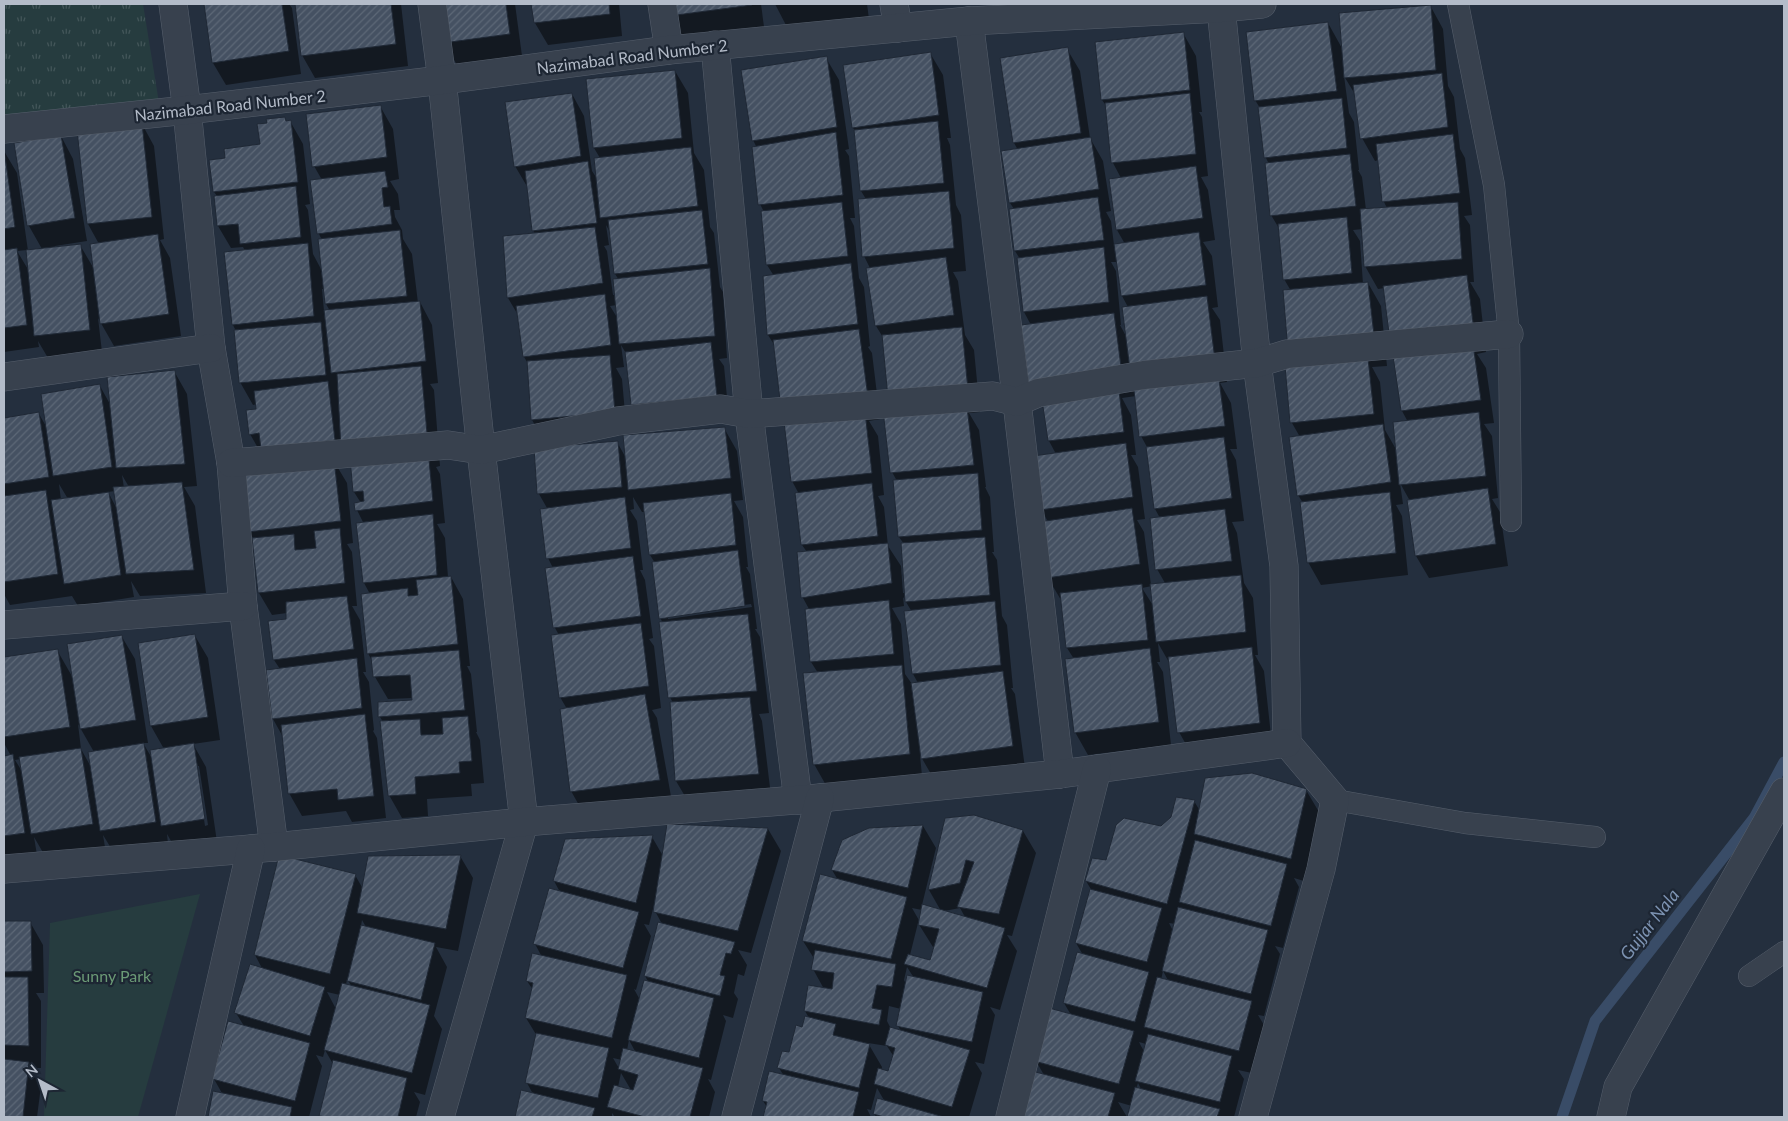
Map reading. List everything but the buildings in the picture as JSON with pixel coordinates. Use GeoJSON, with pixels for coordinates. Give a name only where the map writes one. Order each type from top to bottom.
{"type":"FeatureCollection","features":[{"type":"Feature","properties":{"kind":"street"},"geometry":{"type":"LineString","coordinates":[[173,4],[187,110],[210,348],[231,463],[262,848],[190,1117]]}},
{"type":"Feature","properties":{"kind":"street"},"geometry":{"type":"LineString","coordinates":[[432,4],[524,822],[440,1117]]}},
{"type":"Feature","properties":{"kind":"street"},"geometry":{"type":"LineString","coordinates":[[662,4],[669,50]]}},
{"type":"Feature","properties":{"kind":"street","name":"Nazimabad Road Number 2"},"geometry":{"type":"LineString","coordinates":[[4,129],[442,80],[715,45],[896,16],[968,22],[1262,4]]}},
{"type":"Feature","properties":{"kind":"street"},"geometry":{"type":"LineString","coordinates":[[1221,8],[1258,363],[1284,566],[1287,743],[1335,800],[1321,869],[1253,1117]]}},
{"type":"Feature","properties":{"kind":"street"},"geometry":{"type":"LineString","coordinates":[[968,22],[1017,402],[1060,774]]}},
{"type":"Feature","properties":{"kind":"street"},"geometry":{"type":"LineString","coordinates":[[715,45],[749,414],[809,799],[736,1117]]}},
{"type":"Feature","properties":{"kind":"street"},"geometry":{"type":"LineString","coordinates":[[231,463],[448,445],[481,450],[618,421],[721,409],[749,414],[993,396],[1017,402],[1038,393],[1144,375],[1258,363],[1288,354],[1509,334]]}},
{"type":"Feature","properties":{"kind":"street"},"geometry":{"type":"LineString","coordinates":[[4,377],[210,348]]}},
{"type":"Feature","properties":{"kind":"street"},"geometry":{"type":"LineString","coordinates":[[4,625],[243,606]]}},
{"type":"Feature","properties":{"kind":"street"},"geometry":{"type":"LineString","coordinates":[[4,868],[262,848],[524,822],[809,799],[1060,774],[1287,743]]}},
{"type":"Feature","properties":{"kind":"street"},"geometry":{"type":"LineString","coordinates":[[1010,1117],[1097,769]]}},
{"type":"Feature","properties":{"kind":"street"},"geometry":{"type":"LineString","coordinates":[[1612,1117],[1618,1087],[1784,792]]}},
{"type":"Feature","properties":{"kind":"lane"},"geometry":{"type":"LineString","coordinates":[[1458,4],[1494,185],[1509,334],[1510,520]]}},
{"type":"Feature","properties":{"kind":"lane"},"geometry":{"type":"LineString","coordinates":[[1335,800],[1465,823],[1595,837]]}},
{"type":"Feature","properties":{"kind":"lane"},"geometry":{"type":"LineString","coordinates":[[1749,976],[1784,952]]}},
{"type":"Feature","properties":{"kind":"green space"},"geometry":{"type":"Polygon","coordinates":[[[4,4],[143,4],[159,103],[4,116],[4,4]]]}},
{"type":"Feature","properties":{"kind":"green space","name":"Sunny Park"},"geometry":{"type":"Polygon","coordinates":[[[200,894],[138,1117],[44,1117],[50,923],[200,894]]]}},
{"type":"Feature","properties":{"kind":"waterway","name":"Gujjar Nala"},"geometry":{"type":"LineString","coordinates":[[1562,1117],[1595,1021],[1754,818],[1784,762]]}}]}
